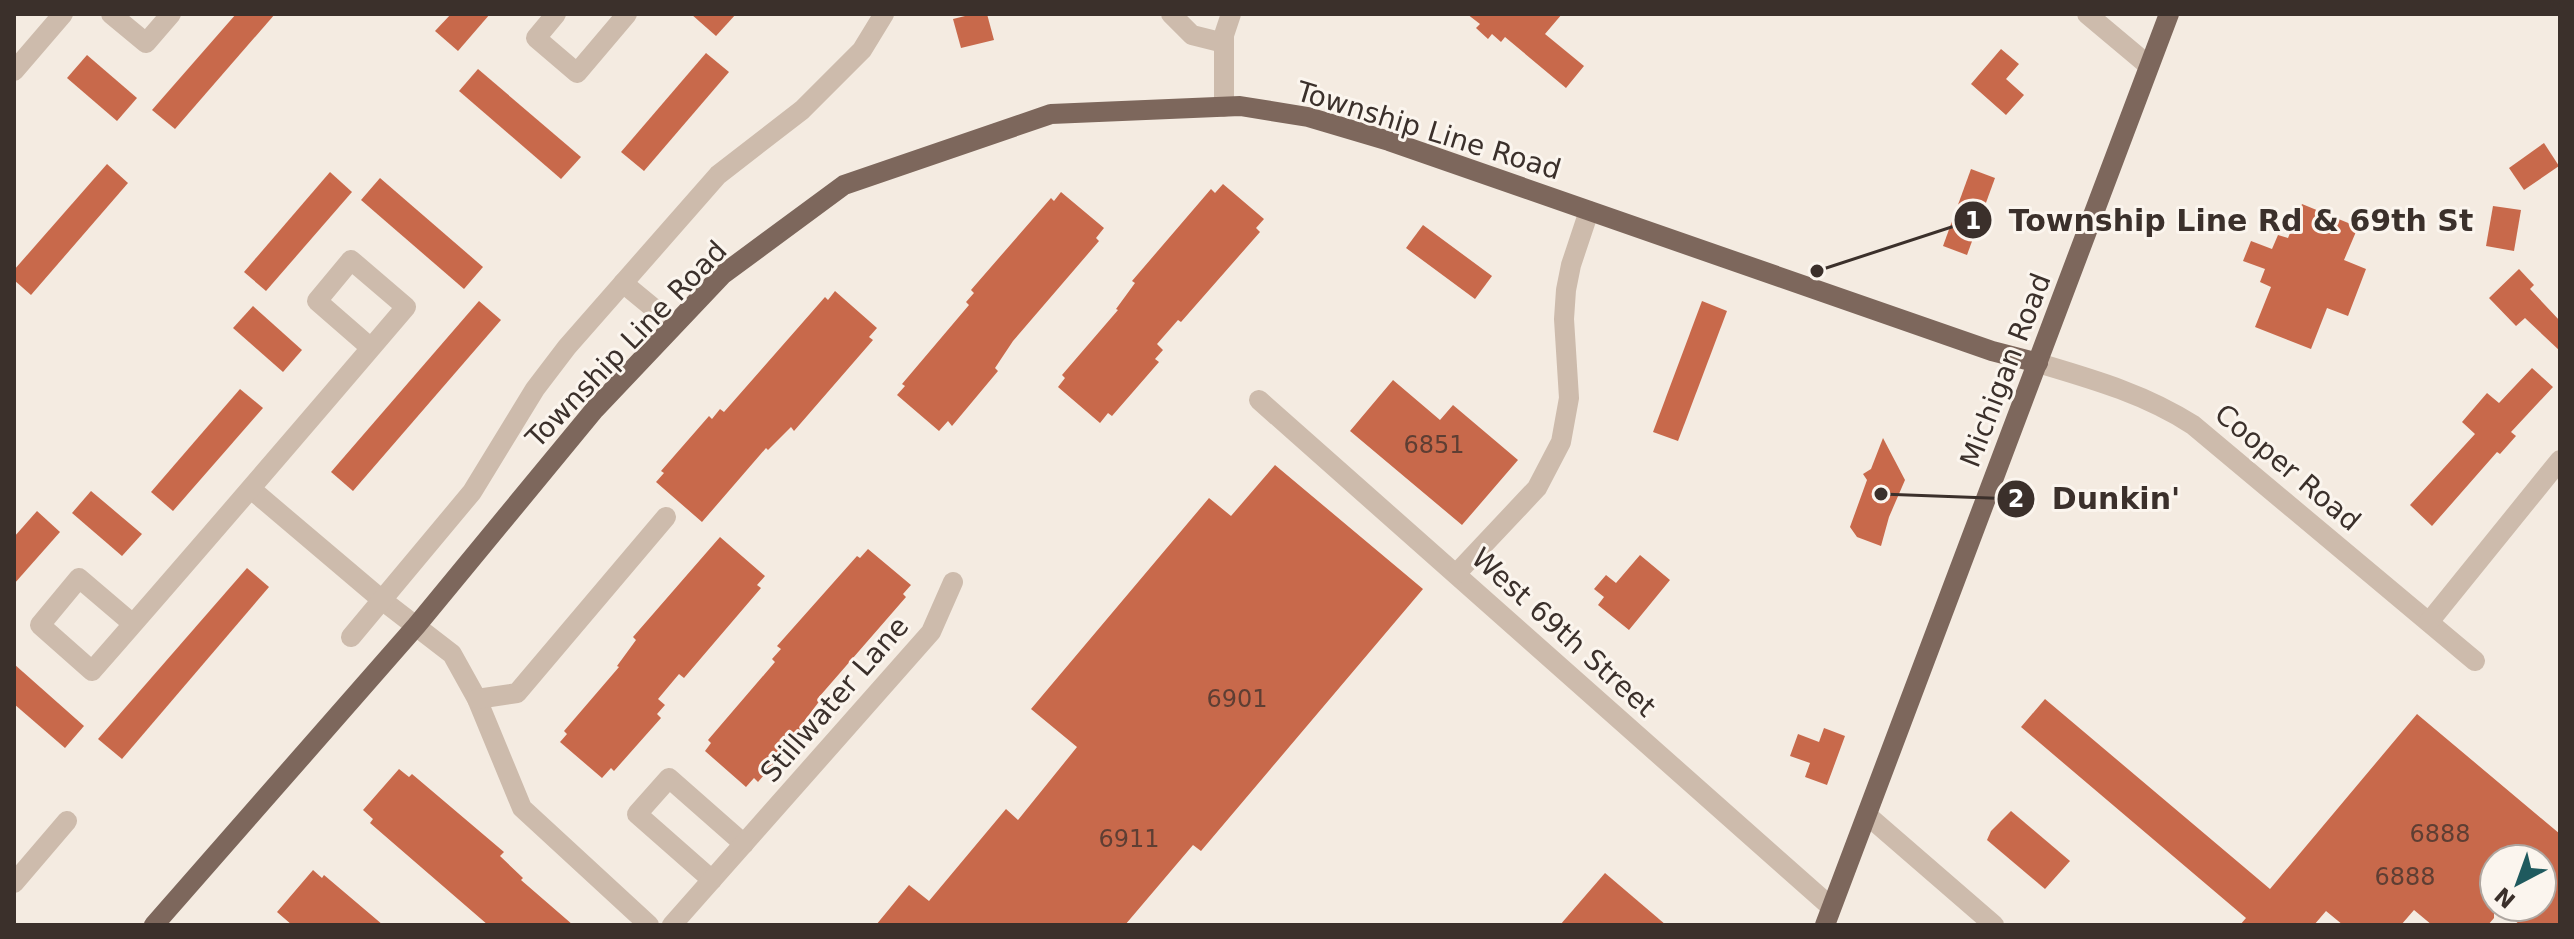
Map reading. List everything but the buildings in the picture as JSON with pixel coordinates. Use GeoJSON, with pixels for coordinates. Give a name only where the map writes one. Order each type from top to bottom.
{"type":"FeatureCollection","features":[{"type":"Feature","properties":{"kind":"main road","name":"Michigan Road"},"geometry":{"type":"LineString","coordinates":[[1828,916],[2169,14]]}},
{"type":"Feature","properties":{"kind":"main road","name":"Township Line Road"},"geometry":{"type":"LineString","coordinates":[[154,925],[417,625],[595,409],[722,275],[844,185],[1051,114],[1240,106],[1308,117],[1389,141],[1992,351],[2038,363]]}},
{"type":"Feature","properties":{"kind":"street"},"geometry":{"type":"LineString","coordinates":[[14,71],[63,14]]}},
{"type":"Feature","properties":{"kind":"street"},"geometry":{"type":"LineString","coordinates":[[111,14],[146,43],[171,14]]}},
{"type":"Feature","properties":{"kind":"street"},"geometry":{"type":"LineString","coordinates":[[556,14],[536,38],[577,73],[627,14]]}},
{"type":"Feature","properties":{"kind":"street"},"geometry":{"type":"LineString","coordinates":[[351,637],[472,492],[556,360],[718,175],[802,110],[862,50],[884,14]]}},
{"type":"Feature","properties":{"kind":"street"},"geometry":{"type":"LineString","coordinates":[[1171,14],[1192,35],[1224,43]]}},
{"type":"Feature","properties":{"kind":"street"},"geometry":{"type":"LineString","coordinates":[[1224,107],[1224,43],[1231,14]]}},
{"type":"Feature","properties":{"kind":"street"},"geometry":{"type":"LineString","coordinates":[[2087,14],[2149,66]]}},
{"type":"Feature","properties":{"kind":"street"},"geometry":{"type":"LineString","coordinates":[[1456,574],[1529,498],[1545,476],[1561,442],[1569,383],[1564,327],[1566,290],[1589,211]]}},
{"type":"Feature","properties":{"kind":"street"},"geometry":{"type":"LineString","coordinates":[[623,283],[674,325]]}},
{"type":"Feature","properties":{"kind":"street"},"geometry":{"type":"LineString","coordinates":[[133,624],[79,578],[40,625],[92,671],[251,489],[371,348]]}},
{"type":"Feature","properties":{"kind":"street","name":"Cooper Road"},"geometry":{"type":"LineString","coordinates":[[2038,363],[2130,392],[2193,425],[2475,661]]}},
{"type":"Feature","properties":{"kind":"street","name":"West 69th Street"},"geometry":{"type":"LineString","coordinates":[[1259,400],[1456,574],[1828,916]]}},
{"type":"Feature","properties":{"kind":"street"},"geometry":{"type":"LineString","coordinates":[[2429,622],[2556,473]]}},
{"type":"Feature","properties":{"kind":"street"},"geometry":{"type":"LineString","coordinates":[[251,489],[382,600],[452,654],[477,699],[522,808],[649,925]]}},
{"type":"Feature","properties":{"kind":"street"},"geometry":{"type":"LineString","coordinates":[[477,699],[517,693],[666,517]]}},
{"type":"Feature","properties":{"kind":"street","name":"Stillwater Lane"},"geometry":{"type":"LineString","coordinates":[[672,925],[931,632],[953,582]]}},
{"type":"Feature","properties":{"kind":"street"},"geometry":{"type":"LineString","coordinates":[[712,880],[637,814],[669,778],[744,844]]}},
{"type":"Feature","properties":{"kind":"street"},"geometry":{"type":"LineString","coordinates":[[1867,815],[1994,925]]}},
{"type":"Feature","properties":{"kind":"street"},"geometry":{"type":"LineString","coordinates":[[14,883],[67,821]]}},
{"type":"Feature","properties":{"kind":"place","name":"Township Line Rd & 69th St"},"geometry":{"type":"Point","coordinates":[1817,271]}},
{"type":"Feature","properties":{"kind":"place","name":"Dunkin'"},"geometry":{"type":"Point","coordinates":[1881,494]}}]}
